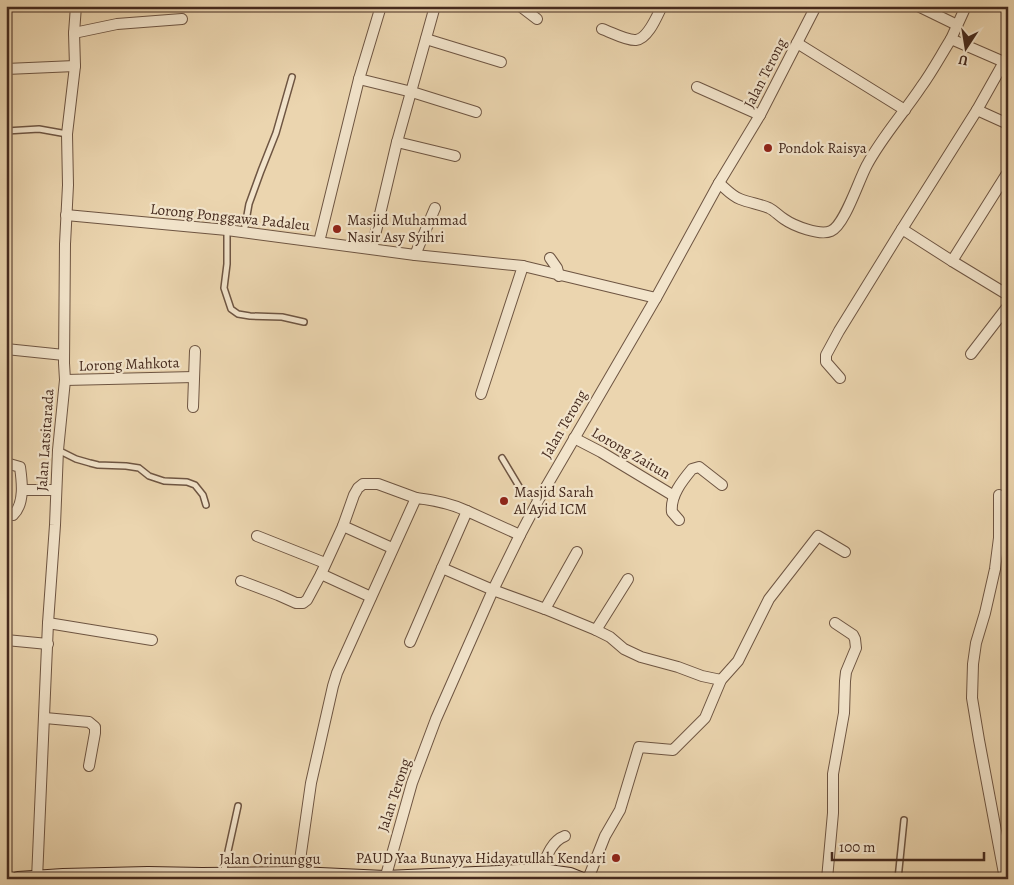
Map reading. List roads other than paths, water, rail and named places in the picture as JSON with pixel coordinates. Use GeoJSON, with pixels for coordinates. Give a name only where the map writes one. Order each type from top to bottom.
{"type":"FeatureCollection","features":[{"type":"Feature","properties":{"kind":"street","name":"Jalan Latsitarada"},"geometry":{"type":"LineString","coordinates":[[37,878],[48,623],[58,450],[65,380],[65,244],[68,185],[66,134],[75,66],[74,33],[76,6]]}},
{"type":"Feature","properties":{"kind":"street"},"geometry":{"type":"LineString","coordinates":[[319,242],[359,79],[381,6]]}},
{"type":"Feature","properties":{"kind":"street"},"geometry":{"type":"LineString","coordinates":[[372,248],[397,142],[435,6]]}},
{"type":"Feature","properties":{"kind":"street"},"geometry":{"type":"LineString","coordinates":[[520,6],[537,20]]}},
{"type":"Feature","properties":{"kind":"street"},"geometry":{"type":"LineString","coordinates":[[602,29],[629,39],[643,38],[651,28],[662,6]]}},
{"type":"Feature","properties":{"kind":"street","name":"Jalan Terong"},"geometry":{"type":"LineString","coordinates":[[385,878],[412,783],[436,719],[493,590],[520,535],[538,499],[656,298],[719,183],[760,115],[816,6]]}},
{"type":"Feature","properties":{"kind":"street"},"geometry":{"type":"LineString","coordinates":[[918,6],[957,25]]}},
{"type":"Feature","properties":{"kind":"street"},"geometry":{"type":"LineString","coordinates":[[719,183],[739,199],[768,207],[785,220],[801,228],[827,232],[833,230],[838,225],[852,198],[866,166],[886,133],[922,87],[951,39],[966,6]]}},
{"type":"Feature","properties":{"kind":"street"},"geometry":{"type":"LineString","coordinates":[[74,33],[117,24],[182,19]]}},
{"type":"Feature","properties":{"kind":"street"},"geometry":{"type":"LineString","coordinates":[[426,39],[501,62]]}},
{"type":"Feature","properties":{"kind":"street"},"geometry":{"type":"LineString","coordinates":[[840,378],[826,362],[826,355],[838,331],[1006,63],[951,39]]}},
{"type":"Feature","properties":{"kind":"street"},"geometry":{"type":"LineString","coordinates":[[797,43],[905,110]]}},
{"type":"Feature","properties":{"kind":"street"},"geometry":{"type":"LineString","coordinates":[[6,69],[75,66]]}},
{"type":"Feature","properties":{"kind":"street"},"geometry":{"type":"LineString","coordinates":[[359,79],[412,92],[476,112]]}},
{"type":"Feature","properties":{"kind":"street"},"geometry":{"type":"LineString","coordinates":[[697,87],[760,115]]}},
{"type":"Feature","properties":{"kind":"street"},"geometry":{"type":"LineString","coordinates":[[977,110],[1008,124]]}},
{"type":"Feature","properties":{"kind":"street"},"geometry":{"type":"LineString","coordinates":[[397,142],[455,156]]}},
{"type":"Feature","properties":{"kind":"street"},"geometry":{"type":"LineString","coordinates":[[952,262],[1008,172]]}},
{"type":"Feature","properties":{"kind":"street"},"geometry":{"type":"LineString","coordinates":[[415,255],[435,208]]}},
{"type":"Feature","properties":{"kind":"street","name":"Lorong Ponggawa Padaleu"},"geometry":{"type":"LineString","coordinates":[[66,215],[227,230],[415,255],[523,266],[656,298]]}},
{"type":"Feature","properties":{"kind":"street"},"geometry":{"type":"LineString","coordinates":[[902,228],[952,262],[1008,296]]}},
{"type":"Feature","properties":{"kind":"street"},"geometry":{"type":"LineString","coordinates":[[550,258],[557,268],[559,276]]}},
{"type":"Feature","properties":{"kind":"street"},"geometry":{"type":"LineString","coordinates":[[481,394],[523,266]]}},
{"type":"Feature","properties":{"kind":"street"},"geometry":{"type":"LineString","coordinates":[[971,354],[1008,306]]}},
{"type":"Feature","properties":{"kind":"street"},"geometry":{"type":"LineString","coordinates":[[6,349],[64,355]]}},
{"type":"Feature","properties":{"kind":"street"},"geometry":{"type":"LineString","coordinates":[[193,406],[195,351]]}},
{"type":"Feature","properties":{"kind":"street","name":"Lorong Mahkota"},"geometry":{"type":"LineString","coordinates":[[65,380],[194,377]]}},
{"type":"Feature","properties":{"kind":"street","name":"Lorong Zaitun"},"geometry":{"type":"LineString","coordinates":[[574,438],[674,496]]}},
{"type":"Feature","properties":{"kind":"street"},"geometry":{"type":"LineString","coordinates":[[6,463],[20,467],[22,490],[19,508],[13,515],[6,514]]}},
{"type":"Feature","properties":{"kind":"street"},"geometry":{"type":"LineString","coordinates":[[679,520],[672,512],[672,501],[690,471],[699,467],[722,484]]}},
{"type":"Feature","properties":{"kind":"street"},"geometry":{"type":"LineString","coordinates":[[241,581],[278,594],[296,603],[303,603],[307,600],[343,526],[354,495],[363,484],[378,484],[416,498],[456,506],[520,535]]}},
{"type":"Feature","properties":{"kind":"street"},"geometry":{"type":"LineString","coordinates":[[22,490],[56,490]]}},
{"type":"Feature","properties":{"kind":"street"},"geometry":{"type":"LineString","coordinates":[[999,495],[997,554],[985,613],[976,643],[972,698],[1005,879]]}},
{"type":"Feature","properties":{"kind":"street"},"geometry":{"type":"LineString","coordinates":[[298,874],[311,783],[333,686],[340,664],[416,498]]}},
{"type":"Feature","properties":{"kind":"street"},"geometry":{"type":"LineString","coordinates":[[410,642],[467,511]]}},
{"type":"Feature","properties":{"kind":"street"},"geometry":{"type":"LineString","coordinates":[[343,526],[392,548]]}},
{"type":"Feature","properties":{"kind":"street"},"geometry":{"type":"LineString","coordinates":[[257,536],[325,563]]}},
{"type":"Feature","properties":{"kind":"street"},"geometry":{"type":"LineString","coordinates":[[588,879],[605,836],[620,810],[639,747],[673,750],[705,718],[721,680],[738,660],[769,599],[818,536],[845,552]]}},
{"type":"Feature","properties":{"kind":"street"},"geometry":{"type":"LineString","coordinates":[[545,609],[577,552]]}},
{"type":"Feature","properties":{"kind":"street"},"geometry":{"type":"LineString","coordinates":[[442,568],[596,630],[610,637],[624,649],[641,657],[721,680]]}},
{"type":"Feature","properties":{"kind":"street"},"geometry":{"type":"LineString","coordinates":[[320,574],[371,597]]}},
{"type":"Feature","properties":{"kind":"street"},"geometry":{"type":"LineString","coordinates":[[596,630],[628,579]]}},
{"type":"Feature","properties":{"kind":"street"},"geometry":{"type":"LineString","coordinates":[[48,623],[152,640]]}},
{"type":"Feature","properties":{"kind":"street"},"geometry":{"type":"LineString","coordinates":[[827,879],[833,813],[833,774],[844,713],[844,681],[856,648],[853,635],[835,623]]}},
{"type":"Feature","properties":{"kind":"street"},"geometry":{"type":"LineString","coordinates":[[6,640],[48,644]]}},
{"type":"Feature","properties":{"kind":"street"},"geometry":{"type":"LineString","coordinates":[[45,718],[89,722],[95,727],[89,766]]}},
{"type":"Feature","properties":{"kind":"street"},"geometry":{"type":"LineString","coordinates":[[541,871],[555,841],[565,836]]}},
{"type":"Feature","properties":{"kind":"street","name":"Jalan Orinunggu"},"geometry":{"type":"LineString","coordinates":[[18,879],[148,874],[298,874],[385,878],[541,871],[570,875],[580,879]]}},
{"type":"Feature","properties":{"kind":"lane"},"geometry":{"type":"LineString","coordinates":[[244,233],[249,204],[276,133],[292,76]]}},
{"type":"Feature","properties":{"kind":"lane"},"geometry":{"type":"LineString","coordinates":[[6,131],[39,129],[66,134]]}},
{"type":"Feature","properties":{"kind":"lane"},"geometry":{"type":"LineString","coordinates":[[227,230],[224,288],[231,309],[238,314],[282,317],[304,322]]}},
{"type":"Feature","properties":{"kind":"lane"},"geometry":{"type":"LineString","coordinates":[[58,450],[76,459],[98,465],[139,468],[149,476],[164,481],[187,482],[195,485],[203,495],[206,505]]}},
{"type":"Feature","properties":{"kind":"lane"},"geometry":{"type":"LineString","coordinates":[[502,458],[520,488],[538,499]]}},
{"type":"Feature","properties":{"kind":"lane"},"geometry":{"type":"LineString","coordinates":[[223,875],[238,806]]}},
{"type":"Feature","properties":{"kind":"lane"},"geometry":{"type":"LineString","coordinates":[[898,879],[904,820]]}},
{"type":"Feature","properties":{"kind":"place","name":"Pondok Raisya"},"geometry":{"type":"Point","coordinates":[768,148]}},
{"type":"Feature","properties":{"kind":"place","name":"Masjid Muhammad Nasir Asy Syihri"},"geometry":{"type":"Point","coordinates":[337,229]}},
{"type":"Feature","properties":{"kind":"place","name":"Masjid Sarah Al Ayid ICM"},"geometry":{"type":"Point","coordinates":[504,501]}},
{"type":"Feature","properties":{"kind":"place","name":"PAUD Yaa Bunayya Hidayatullah Kendari"},"geometry":{"type":"Point","coordinates":[616,858]}}]}
